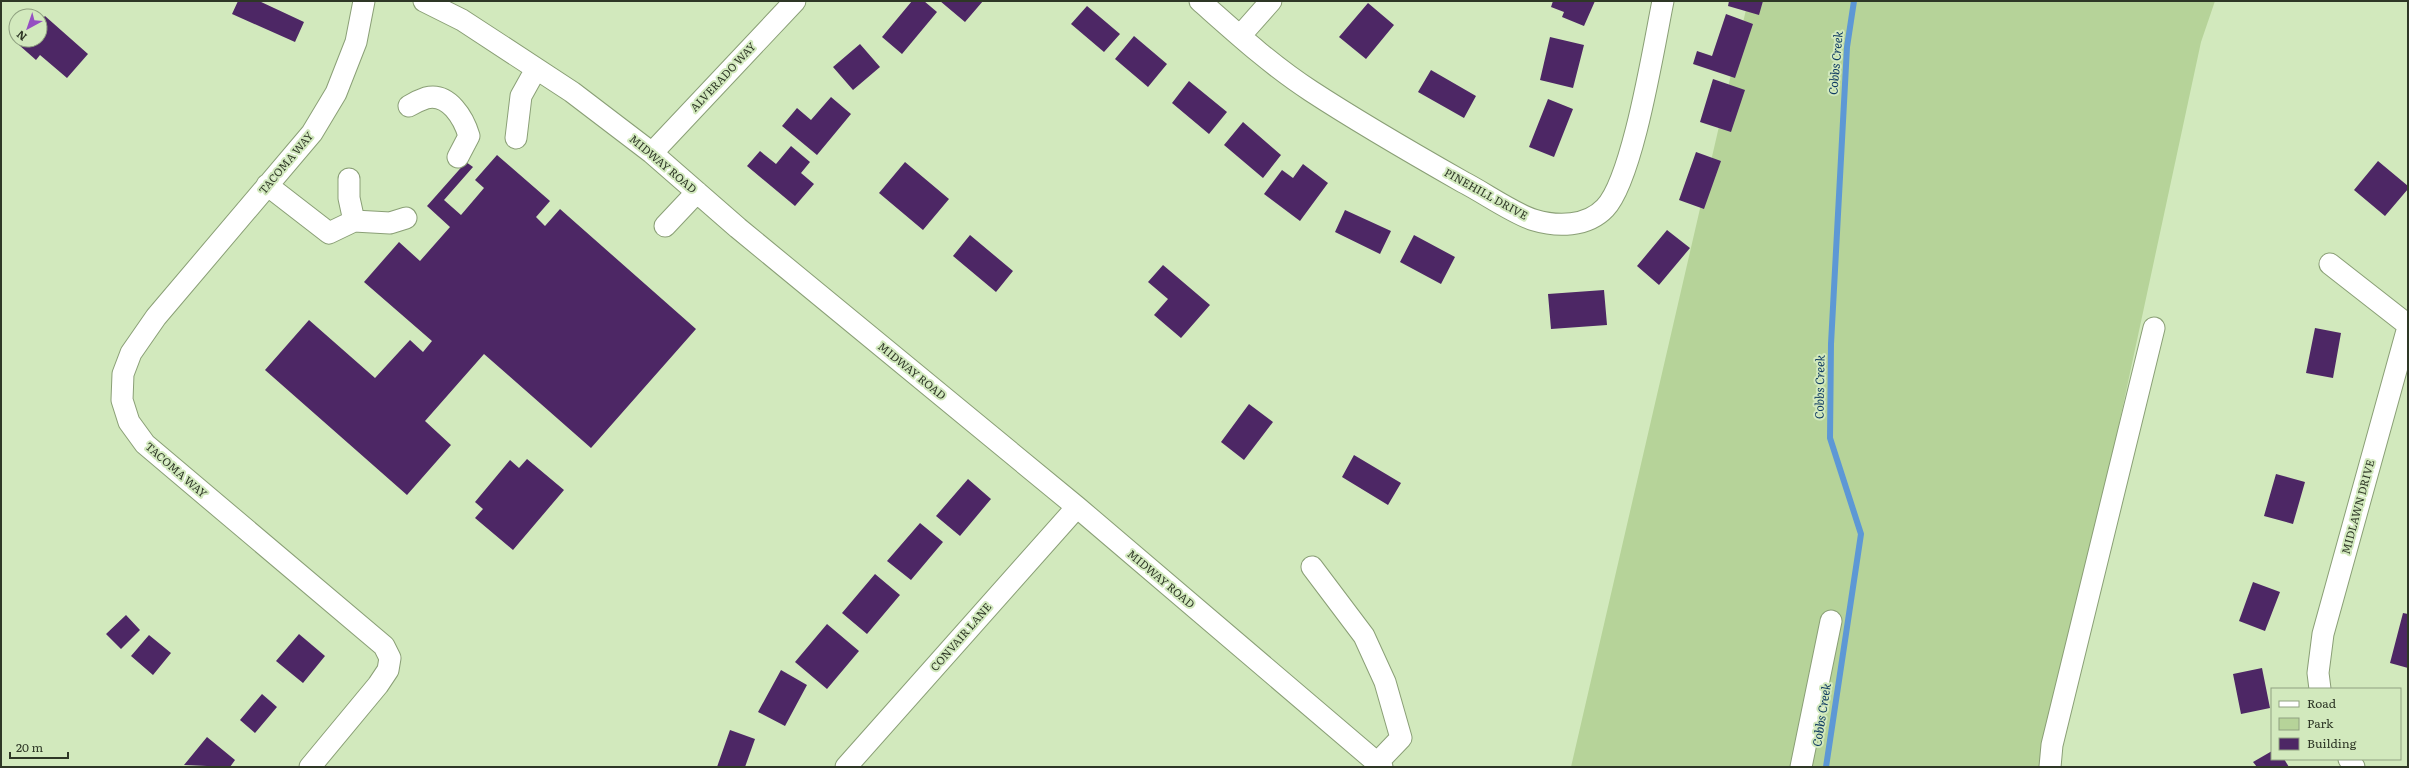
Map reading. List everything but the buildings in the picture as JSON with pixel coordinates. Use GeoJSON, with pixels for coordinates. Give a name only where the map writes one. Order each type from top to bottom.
{"type":"FeatureCollection","features":[{"type":"Feature","properties":{"kind":"street","name":"TACOMA WAY"},"geometry":{"type":"LineString","coordinates":[[310,767],[378,685],[388,670],[390,658],[384,646],[145,444],[129,422],[122,400],[123,374],[135,347],[156,317],[312,133],[336,93],[356,42],[364,1]]}},
{"type":"Feature","properties":{"kind":"street","name":"MIDWAY ROAD"},"geometry":{"type":"LineString","coordinates":[[424,1],[462,20],[572,92],[652,153],[1077,507],[1379,765]]}},
{"type":"Feature","properties":{"kind":"street","name":"ALVERADO WAY"},"geometry":{"type":"LineString","coordinates":[[652,153],[795,1]]}},
{"type":"Feature","properties":{"kind":"street","name":"PINEHILL DRIVE"},"geometry":{"type":"LineString","coordinates":[[1200,1],[1240,36],[1310,90],[1422,159],[1533,220],[1568,226],[1589,218],[1605,208],[1621,182],[1635,129],[1663,1]]}},
{"type":"Feature","properties":{"kind":"street"},"geometry":{"type":"LineString","coordinates":[[1240,36],[1271,1]]}},
{"type":"Feature","properties":{"kind":"street"},"geometry":{"type":"LineString","coordinates":[[516,138],[521,96],[536,69]]}},
{"type":"Feature","properties":{"kind":"street"},"geometry":{"type":"LineString","coordinates":[[409,106],[427,97],[445,100],[464,119],[469,136],[458,157]]}},
{"type":"Feature","properties":{"kind":"street"},"geometry":{"type":"LineString","coordinates":[[349,179],[349,198],[354,221]]}},
{"type":"Feature","properties":{"kind":"street"},"geometry":{"type":"LineString","coordinates":[[267,186],[329,233],[354,221],[390,223],[406,218]]}},
{"type":"Feature","properties":{"kind":"street"},"geometry":{"type":"LineString","coordinates":[[665,226],[697,192]]}},
{"type":"Feature","properties":{"kind":"street"},"geometry":{"type":"LineString","coordinates":[[2330,264],[2408,326]]}},
{"type":"Feature","properties":{"kind":"street","name":"MIDLAWN DRIVE"},"geometry":{"type":"LineString","coordinates":[[2320,688],[2318,673],[2323,634],[2408,326]]}},
{"type":"Feature","properties":{"kind":"street"},"geometry":{"type":"LineString","coordinates":[[2050,767],[2054,737],[2154,328]]}},
{"type":"Feature","properties":{"kind":"street","name":"CONVAIR LANE"},"geometry":{"type":"LineString","coordinates":[[846,767],[1077,507]]}},
{"type":"Feature","properties":{"kind":"street"},"geometry":{"type":"LineString","coordinates":[[1312,567],[1364,636],[1384,682],[1401,738],[1379,765]]}},
{"type":"Feature","properties":{"kind":"street"},"geometry":{"type":"LineString","coordinates":[[1800,767],[1831,621]]}},
{"type":"Feature","properties":{"kind":"green space"},"geometry":{"type":"Polygon","coordinates":[[[1748,1],[2215,1],[2201,42],[2051,741],[2053,767],[1571,767],[1748,1]]]}},
{"type":"Feature","properties":{"kind":"waterway","name":"Cobbs Creek"},"geometry":{"type":"LineString","coordinates":[[1826,767],[1861,534],[1830,438],[1831,344],[1847,47],[1854,1]]}}]}
